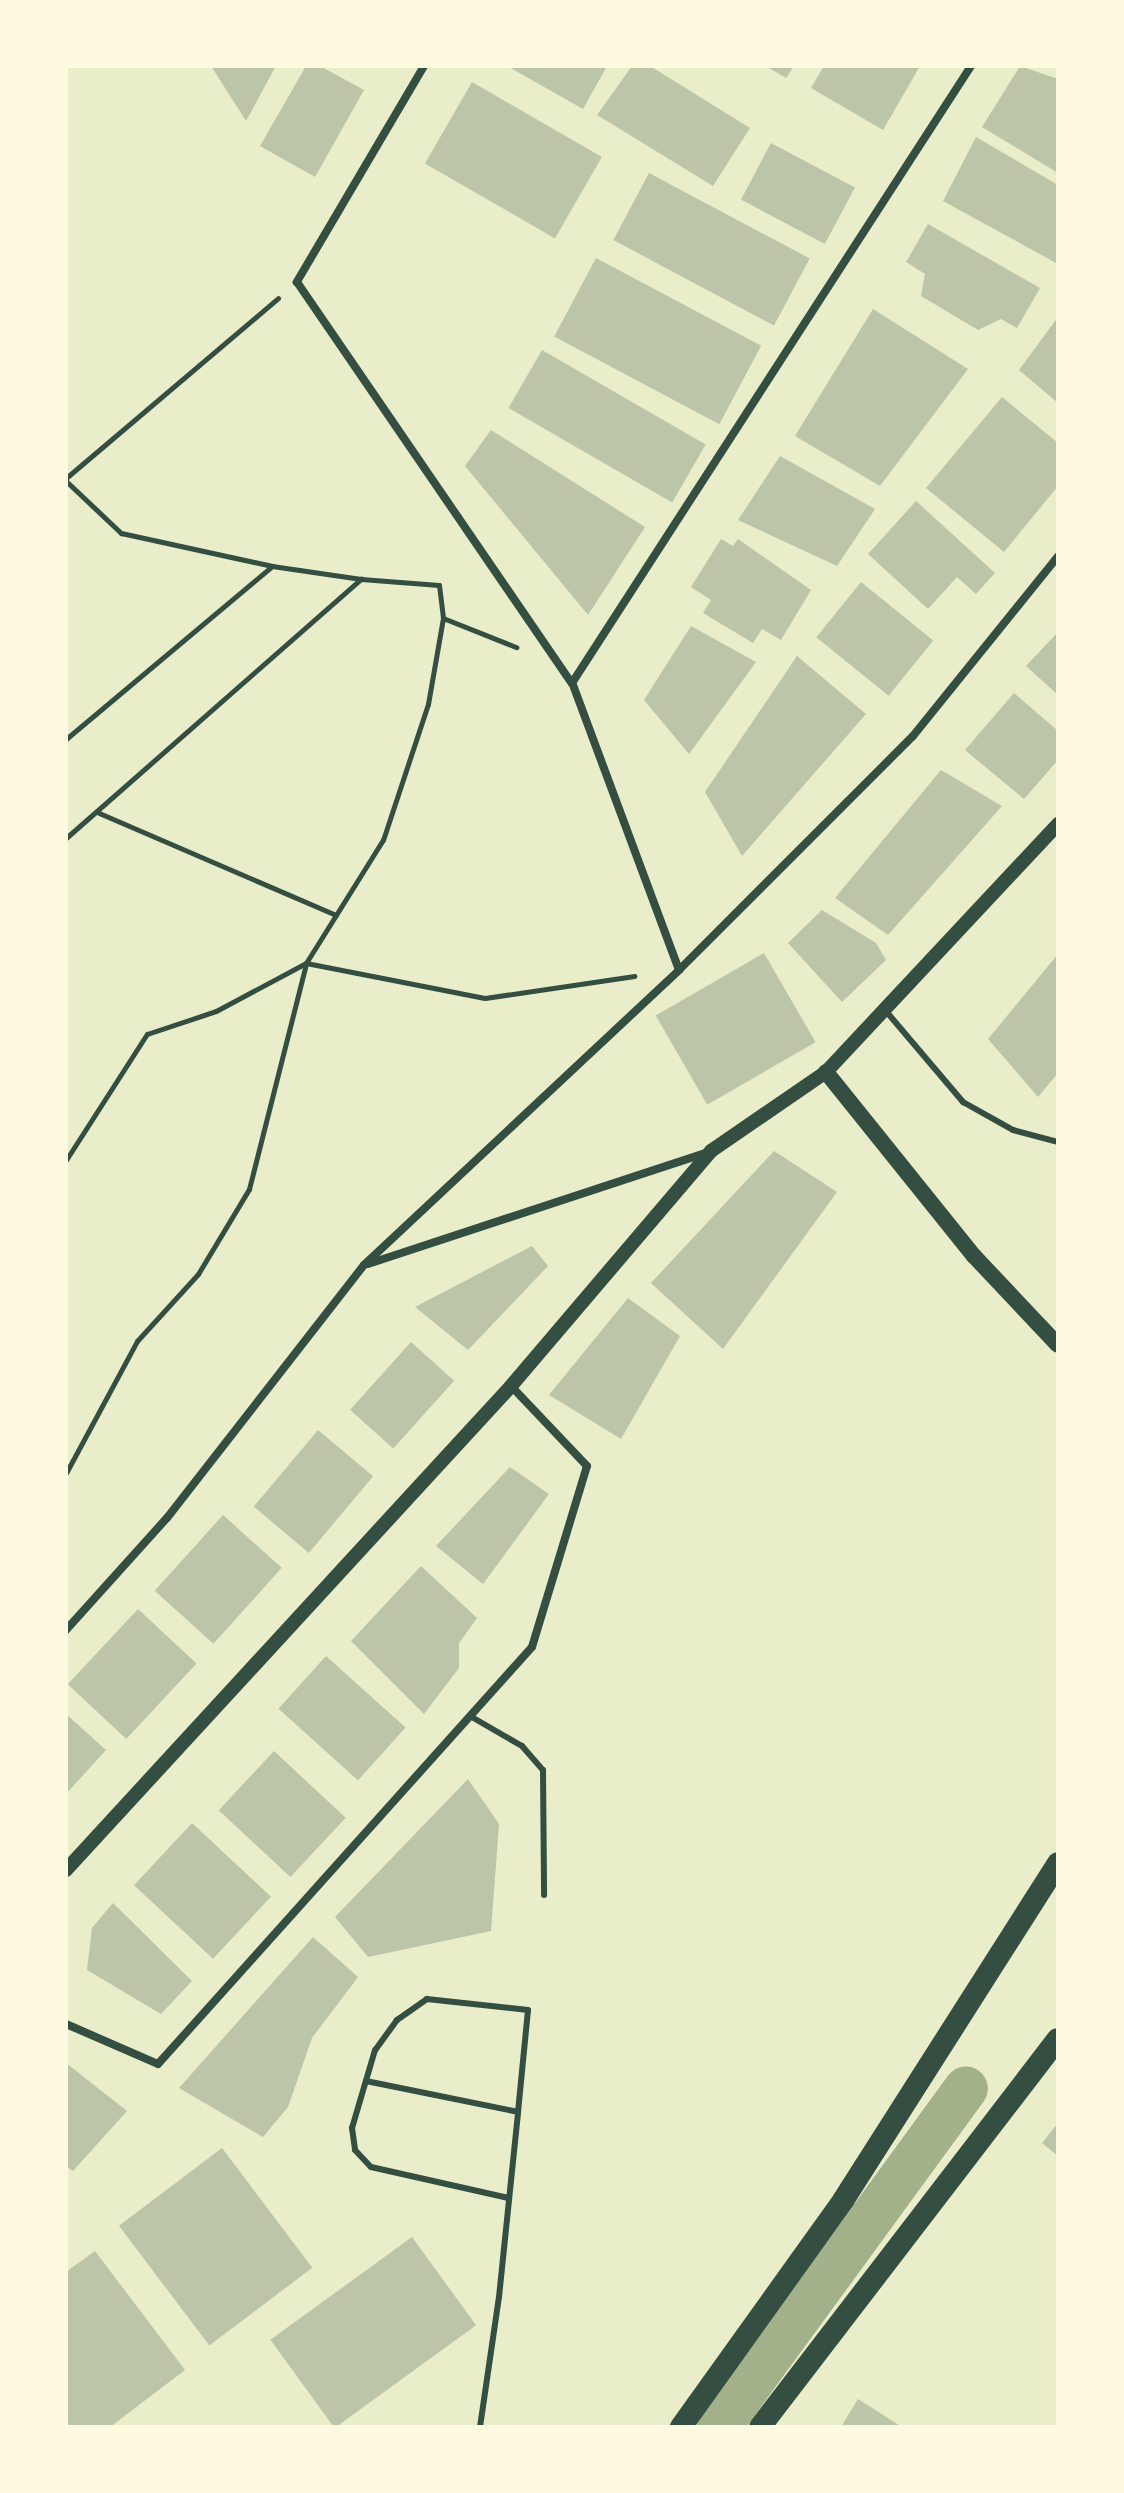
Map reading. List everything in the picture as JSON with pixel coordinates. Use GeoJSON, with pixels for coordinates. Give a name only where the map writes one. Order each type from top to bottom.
{"type":"FeatureCollection","features":[{"type":"Feature","properties":{"kind":"highway"},"geometry":{"type":"LineString","coordinates":[[681,2427],[844,2199],[1058,1863]]}},
{"type":"Feature","properties":{"kind":"highway"},"geometry":{"type":"LineString","coordinates":[[760,2427],[1058,2039]]}},
{"type":"Feature","properties":{"kind":"main road"},"geometry":{"type":"LineString","coordinates":[[826,1072],[974,1256],[1058,1345]]}},
{"type":"Feature","properties":{"kind":"street"},"geometry":{"type":"LineString","coordinates":[[424,66],[297,282],[572,683],[679,970]]}},
{"type":"Feature","properties":{"kind":"street"},"geometry":{"type":"LineString","coordinates":[[572,683],[971,66]]}},
{"type":"Feature","properties":{"kind":"street"},"geometry":{"type":"LineString","coordinates":[[66,1630],[167,1518],[364,1265],[679,970],[913,736],[1058,556]]}},
{"type":"Feature","properties":{"kind":"street"},"geometry":{"type":"LineString","coordinates":[[66,1870],[511,1386],[711,1151],[826,1072],[1058,824]]}},
{"type":"Feature","properties":{"kind":"street"},"geometry":{"type":"LineString","coordinates":[[364,1265],[711,1151]]}},
{"type":"Feature","properties":{"kind":"street"},"geometry":{"type":"LineString","coordinates":[[66,2024],[158,2064],[532,1647],[587,1466],[511,1386]]}},
{"type":"Feature","properties":{"kind":"lane"},"geometry":{"type":"LineString","coordinates":[[885,1010],[963,1102],[1013,1130],[1058,1142]]}},
{"type":"Feature","properties":{"kind":"lane"},"geometry":{"type":"LineString","coordinates":[[470,1716],[522,1746],[543,1770],[544,1895]]}},
{"type":"Feature","properties":{"kind":"lane"},"geometry":{"type":"LineString","coordinates":[[480,2427],[509,2198],[528,2010],[427,1999],[385,2034],[366,2081],[352,2139],[371,2167],[509,2198]]}},
{"type":"Feature","properties":{"kind":"lane"},"geometry":{"type":"LineString","coordinates":[[366,2081],[518,2112]]}},
{"type":"Feature","properties":{"kind":"path"},"geometry":{"type":"LineString","coordinates":[[66,1473],[137,1341],[198,1274],[249,1189],[306,963],[383,840],[428,704],[443,618],[439,585],[361,579],[272,566],[121,533],[66,479],[297,282]]}},
{"type":"Feature","properties":{"kind":"path"},"geometry":{"type":"LineString","coordinates":[[66,739],[272,566]]}},
{"type":"Feature","properties":{"kind":"path"},"geometry":{"type":"LineString","coordinates":[[66,838],[99,813],[361,579]]}},
{"type":"Feature","properties":{"kind":"path"},"geometry":{"type":"LineString","coordinates":[[443,618],[526,654]]}},
{"type":"Feature","properties":{"kind":"path"},"geometry":{"type":"LineString","coordinates":[[99,813],[336,915]]}},
{"type":"Feature","properties":{"kind":"path"},"geometry":{"type":"LineString","coordinates":[[66,1160],[147,1034],[216,1011],[306,963],[485,998],[679,970]]}},
{"type":"Feature","properties":{"kind":"building"},"geometry":{"type":"Polygon","coordinates":[[[211,66],[276,66],[246,121],[211,66]]]}},
{"type":"Feature","properties":{"kind":"building"},"geometry":{"type":"Polygon","coordinates":[[[306,66],[320,66],[364,90],[315,177],[260,146],[306,66]]]}},
{"type":"Feature","properties":{"kind":"building"},"geometry":{"type":"Polygon","coordinates":[[[507,66],[607,66],[583,109],[507,66]]]}},
{"type":"Feature","properties":{"kind":"building"},"geometry":{"type":"Polygon","coordinates":[[[632,66],[650,66],[750,128],[713,186],[597,115],[632,66]]]}},
{"type":"Feature","properties":{"kind":"building"},"geometry":{"type":"Polygon","coordinates":[[[766,66],[794,66],[786,78],[766,66]]]}},
{"type":"Feature","properties":{"kind":"building"},"geometry":{"type":"Polygon","coordinates":[[[824,66],[920,66],[883,130],[811,88],[824,66]]]}},
{"type":"Feature","properties":{"kind":"building"},"geometry":{"type":"Polygon","coordinates":[[[1020,66],[1058,79],[1058,173],[982,127],[1020,66]]]}},
{"type":"Feature","properties":{"kind":"building"},"geometry":{"type":"Polygon","coordinates":[[[472,82],[602,157],[555,238],[425,163],[472,82]]]}},
{"type":"Feature","properties":{"kind":"building"},"geometry":{"type":"Polygon","coordinates":[[[976,137],[1058,185],[1058,264],[943,201],[976,137]]]}},
{"type":"Feature","properties":{"kind":"building"},"geometry":{"type":"Polygon","coordinates":[[[771,143],[855,188],[825,244],[741,200],[771,143]]]}},
{"type":"Feature","properties":{"kind":"building"},"geometry":{"type":"Polygon","coordinates":[[[649,173],[810,258],[774,326],[613,240],[649,173]]]}},
{"type":"Feature","properties":{"kind":"building"},"geometry":{"type":"Polygon","coordinates":[[[928,224],[1040,288],[1017,328],[1001,319],[978,330],[921,296],[925,274],[906,262],[928,224]]]}},
{"type":"Feature","properties":{"kind":"building"},"geometry":{"type":"Polygon","coordinates":[[[596,258],[761,346],[719,424],[554,337],[596,258]]]}},
{"type":"Feature","properties":{"kind":"building"},"geometry":{"type":"Polygon","coordinates":[[[873,309],[968,369],[880,486],[795,436],[873,309]]]}},
{"type":"Feature","properties":{"kind":"building"},"geometry":{"type":"Polygon","coordinates":[[[1058,317],[1058,403],[1019,370],[1058,317]]]}},
{"type":"Feature","properties":{"kind":"building"},"geometry":{"type":"Polygon","coordinates":[[[542,350],[706,444],[672,503],[508,408],[542,350]]]}},
{"type":"Feature","properties":{"kind":"building"},"geometry":{"type":"Polygon","coordinates":[[[1002,397],[1058,443],[1058,486],[1004,552],[926,488],[1002,397]]]}},
{"type":"Feature","properties":{"kind":"building"},"geometry":{"type":"Polygon","coordinates":[[[491,430],[645,527],[588,615],[465,466],[491,430]]]}},
{"type":"Feature","properties":{"kind":"building"},"geometry":{"type":"Polygon","coordinates":[[[780,456],[875,509],[837,566],[738,520],[780,456]]]}},
{"type":"Feature","properties":{"kind":"building"},"geometry":{"type":"Polygon","coordinates":[[[916,501],[995,573],[976,594],[957,577],[928,609],[868,554],[916,501]]]}},
{"type":"Feature","properties":{"kind":"building"},"geometry":{"type":"Polygon","coordinates":[[[721,539],[733,546],[738,539],[811,590],[781,640],[762,629],[753,643],[703,613],[711,600],[691,587],[721,539]]]}},
{"type":"Feature","properties":{"kind":"building"},"geometry":{"type":"Polygon","coordinates":[[[861,582],[933,641],[889,696],[816,637],[861,582]]]}},
{"type":"Feature","properties":{"kind":"building"},"geometry":{"type":"Polygon","coordinates":[[[691,626],[756,662],[689,754],[644,700],[691,626]]]}},
{"type":"Feature","properties":{"kind":"building"},"geometry":{"type":"Polygon","coordinates":[[[1058,632],[1058,695],[1026,666],[1058,632]]]}},
{"type":"Feature","properties":{"kind":"building"},"geometry":{"type":"Polygon","coordinates":[[[797,656],[866,714],[742,856],[705,792],[797,656]]]}},
{"type":"Feature","properties":{"kind":"building"},"geometry":{"type":"Polygon","coordinates":[[[1014,693],[1058,731],[1058,760],[1024,799],[965,750],[1014,693]]]}},
{"type":"Feature","properties":{"kind":"building"},"geometry":{"type":"Polygon","coordinates":[[[941,770],[1002,806],[888,935],[835,898],[941,770]]]}},
{"type":"Feature","properties":{"kind":"building"},"geometry":{"type":"Polygon","coordinates":[[[822,910],[876,943],[886,960],[842,1002],[788,943],[822,910]]]}},
{"type":"Feature","properties":{"kind":"building"},"geometry":{"type":"Polygon","coordinates":[[[764,953],[816,1042],[707,1105],[656,1016],[764,953]]]}},
{"type":"Feature","properties":{"kind":"building"},"geometry":{"type":"Polygon","coordinates":[[[1058,954],[1058,1073],[1038,1097],[988,1039],[1058,954]]]}},
{"type":"Feature","properties":{"kind":"building"},"geometry":{"type":"Polygon","coordinates":[[[774,1151],[837,1192],[723,1349],[651,1283],[774,1151]]]}},
{"type":"Feature","properties":{"kind":"building"},"geometry":{"type":"Polygon","coordinates":[[[532,1246],[548,1266],[468,1350],[415,1307],[532,1246]]]}},
{"type":"Feature","properties":{"kind":"building"},"geometry":{"type":"Polygon","coordinates":[[[628,1298],[680,1336],[621,1439],[549,1395],[628,1298]]]}},
{"type":"Feature","properties":{"kind":"building"},"geometry":{"type":"Polygon","coordinates":[[[411,1342],[454,1381],[393,1448],[350,1410],[411,1342]]]}},
{"type":"Feature","properties":{"kind":"building"},"geometry":{"type":"Polygon","coordinates":[[[318,1430],[373,1476],[309,1553],[254,1507],[318,1430]]]}},
{"type":"Feature","properties":{"kind":"building"},"geometry":{"type":"Polygon","coordinates":[[[510,1467],[549,1494],[483,1584],[436,1546],[510,1467]]]}},
{"type":"Feature","properties":{"kind":"building"},"geometry":{"type":"Polygon","coordinates":[[[223,1515],[282,1568],[213,1644],[155,1591],[223,1515]]]}},
{"type":"Feature","properties":{"kind":"building"},"geometry":{"type":"Polygon","coordinates":[[[421,1566],[477,1618],[459,1643],[459,1668],[424,1714],[351,1641],[421,1566]]]}},
{"type":"Feature","properties":{"kind":"building"},"geometry":{"type":"Polygon","coordinates":[[[138,1609],[197,1664],[126,1739],[68,1684],[138,1609]]]}},
{"type":"Feature","properties":{"kind":"building"},"geometry":{"type":"Polygon","coordinates":[[[326,1656],[406,1728],[358,1780],[278,1709],[326,1656]]]}},
{"type":"Feature","properties":{"kind":"building"},"geometry":{"type":"Polygon","coordinates":[[[66,1714],[106,1750],[66,1794],[66,1714]]]}},
{"type":"Feature","properties":{"kind":"building"},"geometry":{"type":"Polygon","coordinates":[[[274,1751],[346,1818],[290,1877],[219,1810],[274,1751]]]}},
{"type":"Feature","properties":{"kind":"building"},"geometry":{"type":"Polygon","coordinates":[[[468,1779],[499,1824],[491,1931],[368,1957],[335,1917],[468,1779]]]}},
{"type":"Feature","properties":{"kind":"building"},"geometry":{"type":"Polygon","coordinates":[[[192,1823],[271,1897],[213,1959],[134,1885],[192,1823]]]}},
{"type":"Feature","properties":{"kind":"building"},"geometry":{"type":"Polygon","coordinates":[[[113,1903],[192,1981],[161,2014],[87,1970],[92,1928],[113,1903]]]}},
{"type":"Feature","properties":{"kind":"building"},"geometry":{"type":"Polygon","coordinates":[[[313,1937],[358,1977],[312,2038],[288,2107],[263,2137],[179,2088],[313,1937]]]}},
{"type":"Feature","properties":{"kind":"building"},"geometry":{"type":"Polygon","coordinates":[[[66,2063],[127,2111],[73,2171],[66,2166],[66,2063]]]}},
{"type":"Feature","properties":{"kind":"building"},"geometry":{"type":"Polygon","coordinates":[[[1058,2123],[1058,2156],[1042,2143],[1058,2123]]]}},
{"type":"Feature","properties":{"kind":"building"},"geometry":{"type":"Polygon","coordinates":[[[222,2148],[312,2268],[209,2345],[119,2226],[222,2148]]]}},
{"type":"Feature","properties":{"kind":"building"},"geometry":{"type":"Polygon","coordinates":[[[412,2237],[476,2325],[336,2427],[270,2340],[412,2237]]]}},
{"type":"Feature","properties":{"kind":"building"},"geometry":{"type":"Polygon","coordinates":[[[95,2251],[185,2370],[110,2427],[66,2427],[66,2272],[95,2251]]]}},
{"type":"Feature","properties":{"kind":"building"},"geometry":{"type":"Polygon","coordinates":[[[858,2399],[902,2427],[841,2427],[858,2399]]]}},
{"type":"Feature","properties":{"kind":"waterway"},"geometry":{"type":"LineString","coordinates":[[719,2427],[966,2088]]}}]}
